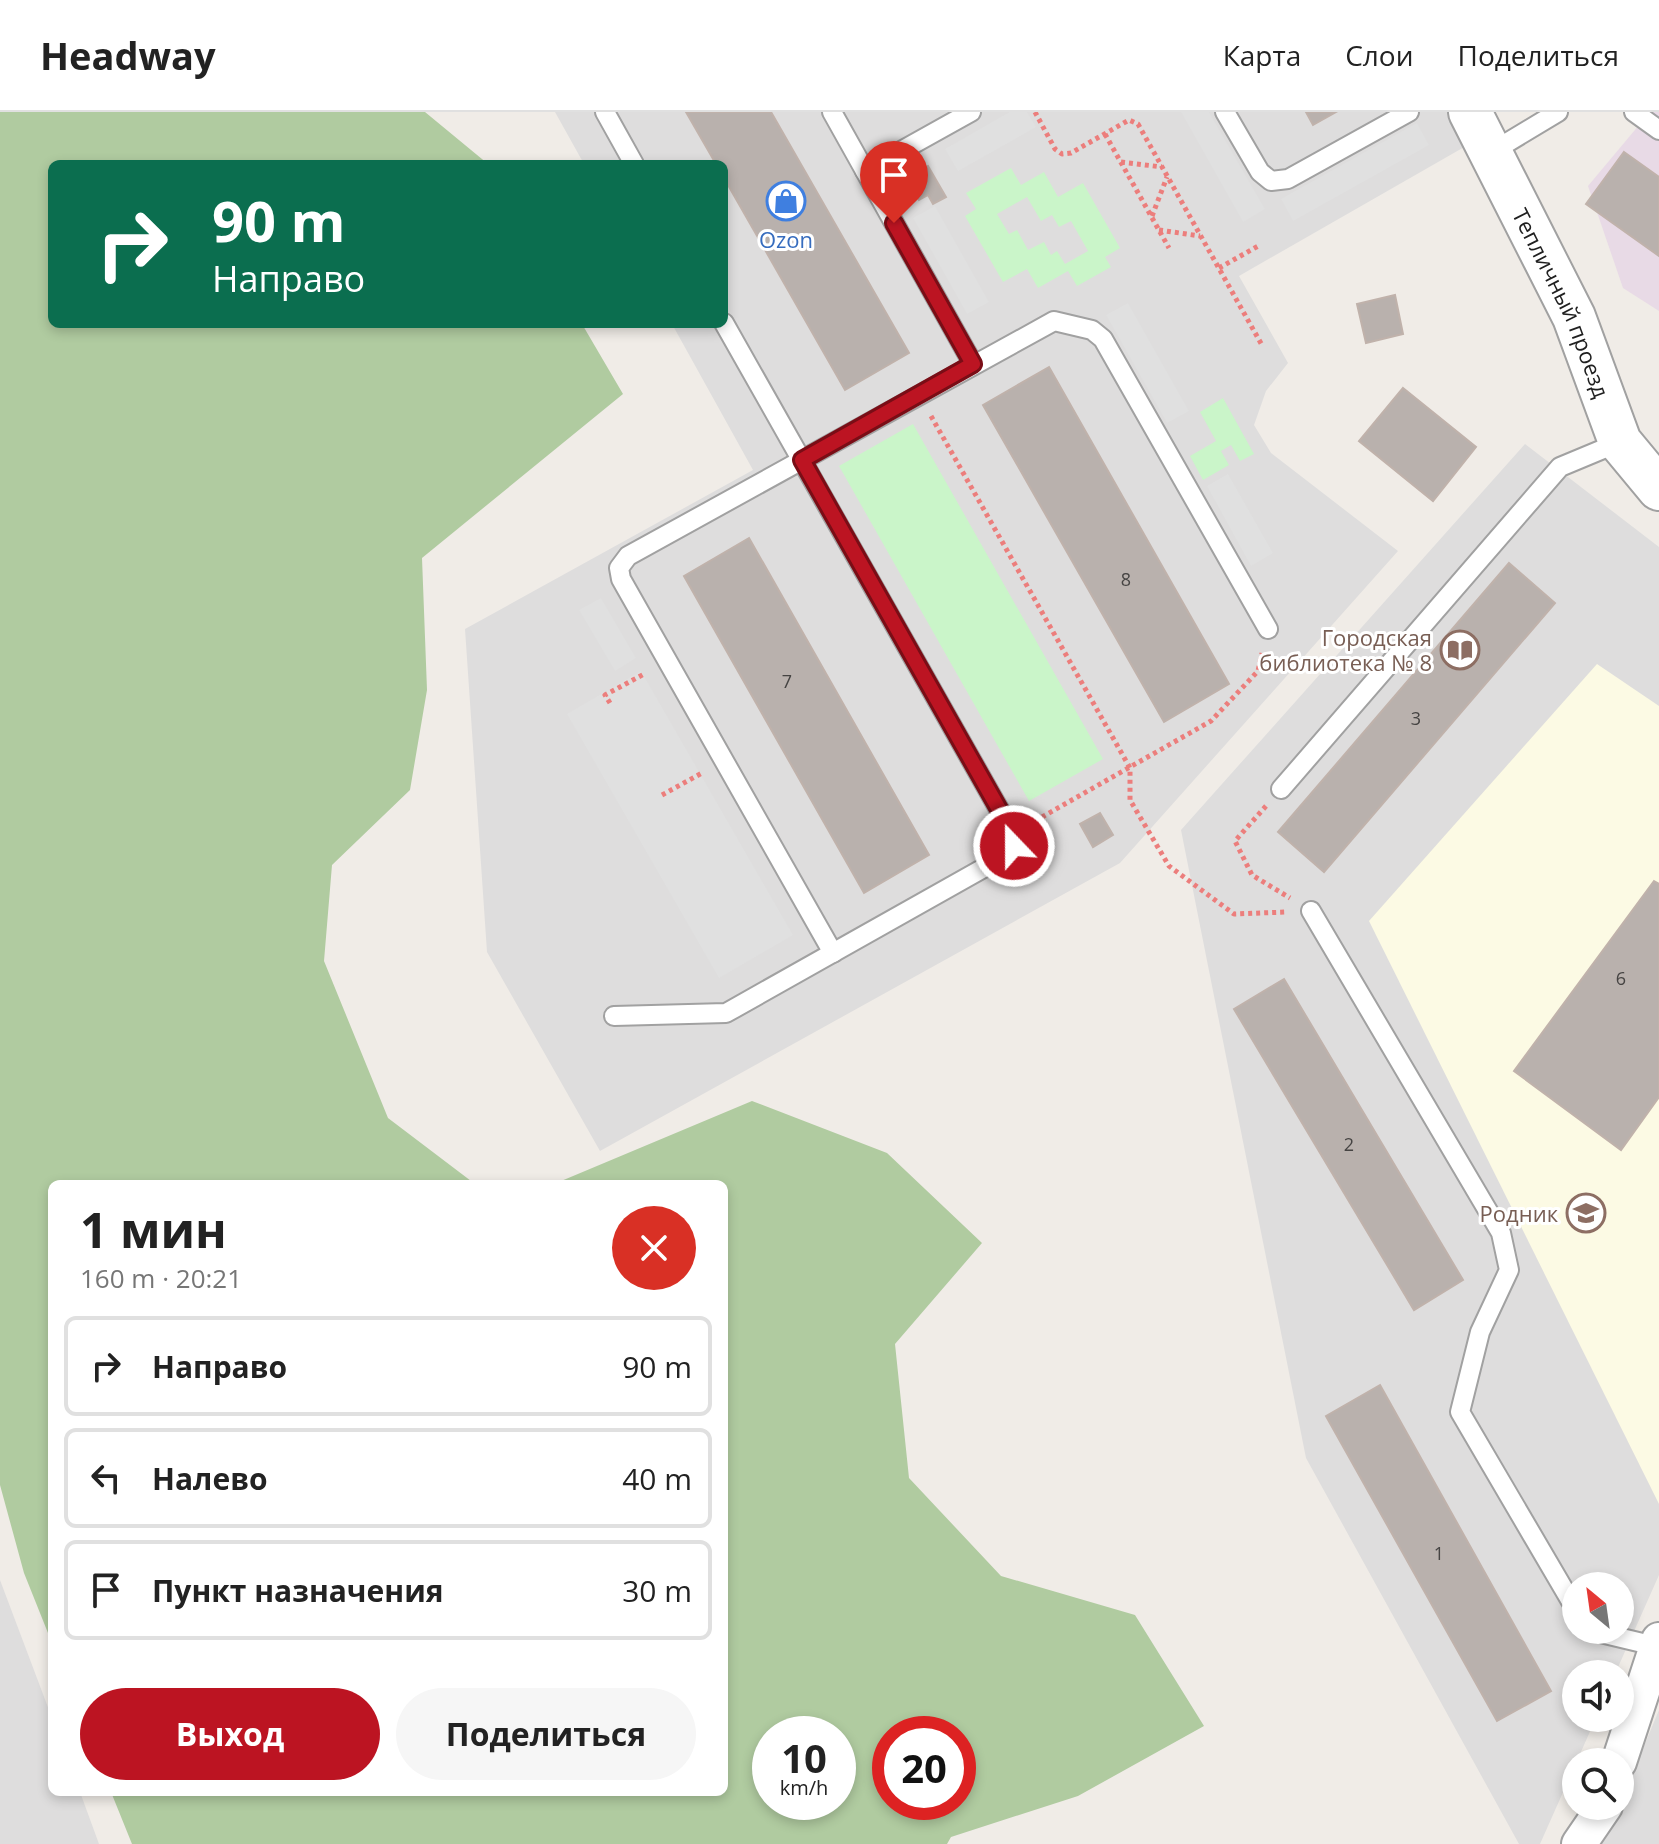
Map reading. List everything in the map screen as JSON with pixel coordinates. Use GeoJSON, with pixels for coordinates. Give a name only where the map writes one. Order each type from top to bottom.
{"type":"FeatureCollection","features":[{"type":"Feature","properties":{"kind":"street","name":"Тепличный проезд"},"geometry":{"type":"LineString","coordinates":[[1470,112],[1574,317],[1620,442],[1659,489]]}},
{"type":"Feature","properties":{"kind":"street"},"geometry":{"type":"LineString","coordinates":[[1623,1748],[1657,1643]]}},
{"type":"Feature","properties":{"kind":"street"},"geometry":{"type":"LineString","coordinates":[[1579,1844],[1595,1820]]}},
{"type":"Feature","properties":{"kind":"lane"},"geometry":{"type":"LineString","coordinates":[[605,112],[632,160]]}},
{"type":"Feature","properties":{"kind":"lane"},"geometry":{"type":"LineString","coordinates":[[832,112],[973,364]]}},
{"type":"Feature","properties":{"kind":"lane"},"geometry":{"type":"LineString","coordinates":[[865,171],[971,112]]}},
{"type":"Feature","properties":{"kind":"lane"},"geometry":{"type":"LineString","coordinates":[[1225,112],[1260,172],[1271,181],[1288,179],[1409,112]]}},
{"type":"Feature","properties":{"kind":"lane"},"geometry":{"type":"LineString","coordinates":[[1490,153],[1558,112]]}},
{"type":"Feature","properties":{"kind":"lane"},"geometry":{"type":"LineString","coordinates":[[1634,112],[1659,130]]}},
{"type":"Feature","properties":{"kind":"lane"},"geometry":{"type":"LineString","coordinates":[[833,953],[621,579],[619,568],[628,556],[1054,321],[1098,333],[1268,629]]}},
{"type":"Feature","properties":{"kind":"lane"},"geometry":{"type":"LineString","coordinates":[[614,1016],[726,1013],[1005,856],[1014,846],[1013,834],[727,328]]}},
{"type":"Feature","properties":{"kind":"lane"},"geometry":{"type":"LineString","coordinates":[[1281,789],[1560,467],[1620,442]]}},
{"type":"Feature","properties":{"kind":"lane"},"geometry":{"type":"LineString","coordinates":[[1311,911],[1501,1233],[1509,1270],[1480,1332],[1460,1412],[1562,1586]]}},
{"type":"Feature","properties":{"kind":"lane"},"geometry":{"type":"LineString","coordinates":[[1634,1639],[1657,1643]]}},
{"type":"Feature","properties":{"kind":"path"},"geometry":{"type":"LineString","coordinates":[[1035,112],[1055,149],[1062,154],[1071,153],[1134,120],[1263,347]]}},
{"type":"Feature","properties":{"kind":"path"},"geometry":{"type":"LineString","coordinates":[[1105,134],[1169,248]]}},
{"type":"Feature","properties":{"kind":"path"},"geometry":{"type":"LineString","coordinates":[[1121,162],[1163,167]]}},
{"type":"Feature","properties":{"kind":"path"},"geometry":{"type":"LineString","coordinates":[[1152,217],[1167,176]]}},
{"type":"Feature","properties":{"kind":"path"},"geometry":{"type":"LineString","coordinates":[[1159,230],[1201,236]]}},
{"type":"Feature","properties":{"kind":"path"},"geometry":{"type":"LineString","coordinates":[[1219,268],[1260,245]]}},
{"type":"Feature","properties":{"kind":"path"},"geometry":{"type":"LineString","coordinates":[[919,395],[1130,768],[1130,800],[1169,866],[1234,914],[1311,911]]}},
{"type":"Feature","properties":{"kind":"path"},"geometry":{"type":"LineString","coordinates":[[1013,834],[1211,721],[1258,671],[1268,629]]}},
{"type":"Feature","properties":{"kind":"path"},"geometry":{"type":"LineString","coordinates":[[610,703],[605,695],[640,676]]}},
{"type":"Feature","properties":{"kind":"path"},"geometry":{"type":"LineString","coordinates":[[662,795],[696,776]]}},
{"type":"Feature","properties":{"kind":"path"},"geometry":{"type":"LineString","coordinates":[[1281,789],[1235,841],[1252,875],[1311,911]]}},
{"type":"Feature","properties":{"kind":"shaded area"},"geometry":{"type":"Polygon","coordinates":[[[555,112],[1459,112],[1473,142],[1239,276],[1288,363],[1266,391],[1254,425],[1271,453],[1398,551],[1120,863],[600,1151],[487,952],[465,629],[753,470],[674,328],[728,328],[728,160],[582,160],[555,112]]]}},
{"type":"Feature","properties":{"kind":"shaded area"},"geometry":{"type":"Polygon","coordinates":[[[1010,112],[1027,112],[1036,127],[958,171],[945,149],[1010,112]]]}},
{"type":"Feature","properties":{"kind":"shaded area"},"geometry":{"type":"Polygon","coordinates":[[[1181,112],[1209,112],[1265,209],[1243,222],[1181,112]]]}},
{"type":"Feature","properties":{"kind":"shaded area"},"geometry":{"type":"Polygon","coordinates":[[[1650,112],[1659,112],[1659,311],[1623,288],[1588,186],[1650,112]]]}},
{"type":"Feature","properties":{"kind":"shaded area"},"geometry":{"type":"Polygon","coordinates":[[[1417,123],[1429,145],[1293,221],[1281,199],[1417,123]]]}},
{"type":"Feature","properties":{"kind":"shaded area"},"geometry":{"type":"Polygon","coordinates":[[[935,206],[989,302],[967,314],[913,218],[935,206]]]}},
{"type":"Feature","properties":{"kind":"shaded area"},"geometry":{"type":"Polygon","coordinates":[[[1128,303],[1189,411],[1167,423],[1106,315],[1128,303]]]}},
{"type":"Feature","properties":{"kind":"shaded area"},"geometry":{"type":"Polygon","coordinates":[[[1525,444],[1659,547],[1659,1575],[1634,1631],[1634,1572],[1562,1572],[1562,1644],[1628,1644],[1621,1660],[1562,1660],[1562,1732],[1590,1732],[1583,1748],[1562,1748],[1562,1794],[1540,1844],[1519,1844],[1306,1458],[1181,830],[1525,444]]]}},
{"type":"Feature","properties":{"kind":"shaded area"},"geometry":{"type":"Polygon","coordinates":[[[1228,474],[1273,553],[1251,566],[1207,486],[1228,474]]]}},
{"type":"Feature","properties":{"kind":"shaded area"},"geometry":{"type":"Polygon","coordinates":[[[601,598],[636,658],[615,671],[579,610],[601,598]]]}},
{"type":"Feature","properties":{"kind":"shaded area","name":"Родник"},"geometry":{"type":"Polygon","coordinates":[[[1597,664],[1659,706],[1659,1504],[1369,921],[1597,664]]]}},
{"type":"Feature","properties":{"kind":"shaded area"},"geometry":{"type":"Polygon","coordinates":[[[641,671],[793,935],[719,978],[567,714],[641,671]]]}},
{"type":"Feature","properties":{"kind":"shaded area"},"geometry":{"type":"Polygon","coordinates":[[[0,1580],[48,1707],[48,1796],[81,1796],[99,1844],[0,1844],[0,1580]]]}},
{"type":"Feature","properties":{"kind":"shaded area"},"geometry":{"type":"Polygon","coordinates":[[[1659,1710],[1659,1844],[1600,1844],[1613,1820],[1634,1820],[1634,1770],[1659,1710]]]}},
{"type":"Feature","properties":{"kind":"green space"},"geometry":{"type":"Polygon","coordinates":[[[0,112],[425,112],[483,160],[48,160],[48,328],[584,328],[623,394],[422,558],[427,690],[410,790],[332,865],[324,961],[388,1118],[470,1180],[48,1180],[48,1633],[24,1573],[0,1485],[0,112]]]}},
{"type":"Feature","properties":{"kind":"green space"},"geometry":{"type":"Polygon","coordinates":[[[1011,168],[1021,185],[1044,172],[1058,197],[1083,183],[1120,248],[1105,257],[1111,267],[1077,286],[1068,271],[1038,288],[1027,269],[1003,282],[965,216],[976,209],[966,193],[1011,168]],[[1027,197],[997,214],[1009,234],[1017,230],[1028,250],[1044,242],[1051,255],[1057,251],[1065,264],[1088,251],[1071,221],[1059,227],[1052,215],[1041,221],[1027,197]]]}},
{"type":"Feature","properties":{"kind":"green space"},"geometry":{"type":"Polygon","coordinates":[[[1223,398],[1254,454],[1240,461],[1231,445],[1221,451],[1229,465],[1203,480],[1190,456],[1216,441],[1200,412],[1223,398]]]}},
{"type":"Feature","properties":{"kind":"green space"},"geometry":{"type":"Polygon","coordinates":[[[913,424],[1103,759],[1029,801],[839,466],[913,424]]]}},
{"type":"Feature","properties":{"kind":"green space"},"geometry":{"type":"Polygon","coordinates":[[[752,1101],[887,1153],[982,1243],[895,1344],[909,1478],[1001,1576],[1135,1615],[1204,1726],[1078,1796],[951,1837],[947,1844],[132,1844],[113,1796],[728,1796],[728,1180],[564,1180],[752,1101]]]}},
{"type":"Feature","properties":{"kind":"building"},"geometry":{"type":"Polygon","coordinates":[[[686,112],[771,112],[909,353],[845,390],[728,185],[728,160],[714,160],[686,112]]]}},
{"type":"Feature","properties":{"kind":"building"},"geometry":{"type":"Polygon","coordinates":[[[1306,112],[1336,112],[1313,125],[1306,112]]]}},
{"type":"Feature","properties":{"kind":"building"},"geometry":{"type":"Polygon","coordinates":[[[1624,152],[1659,177],[1659,256],[1586,204],[1624,152]]]}},
{"type":"Feature","properties":{"kind":"building"},"geometry":{"type":"Polygon","coordinates":[[[928,166],[946,197],[933,204],[928,195],[919,200],[906,177],[928,166]]]}},
{"type":"Feature","properties":{"kind":"building"},"geometry":{"type":"Polygon","coordinates":[[[1395,295],[1403,334],[1366,343],[1357,304],[1395,295]]]}},
{"type":"Feature","properties":{"kind":"building"},"geometry":{"type":"Polygon","coordinates":[[[1049,367],[1229,684],[1164,722],[983,405],[1049,367]]]}},
{"type":"Feature","properties":{"kind":"building"},"geometry":{"type":"Polygon","coordinates":[[[1403,388],[1476,447],[1433,501],[1359,441],[1403,388]]]}},
{"type":"Feature","properties":{"kind":"building"},"geometry":{"type":"Polygon","coordinates":[[[749,538],[929,855],[864,893],[684,576],[749,538]]]}},
{"type":"Feature","properties":{"kind":"building"},"geometry":{"type":"Polygon","coordinates":[[[1509,563],[1555,603],[1324,872],[1278,832],[1509,563]]]}},
{"type":"Feature","properties":{"kind":"building"},"geometry":{"type":"Polygon","coordinates":[[[1100,813],[1113,835],[1093,847],[1080,824],[1100,813]]]}},
{"type":"Feature","properties":{"kind":"building"},"geometry":{"type":"Polygon","coordinates":[[[1654,881],[1659,884],[1659,1097],[1621,1150],[1514,1071],[1654,881]]]}},
{"type":"Feature","properties":{"kind":"building"},"geometry":{"type":"Polygon","coordinates":[[[1284,979],[1463,1280],[1414,1310],[1234,1009],[1284,979]]]}},
{"type":"Feature","properties":{"kind":"building"},"geometry":{"type":"Polygon","coordinates":[[[1380,1385],[1551,1691],[1497,1721],[1326,1416],[1380,1385]]]}},
{"type":"Feature","properties":{"kind":"place","name":"Ozon"},"geometry":{"type":"Point","coordinates":[786,201]}},
{"type":"Feature","properties":{"kind":"place","name":"Городская библиотека № 8"},"geometry":{"type":"Point","coordinates":[1460,650]}},
{"type":"Feature","properties":{"kind":"place","name":"Родник"},"geometry":{"type":"Point","coordinates":[1586,1213]}},
{"type":"Feature","properties":{"kind":"route"},"geometry":{"type":"LineString","coordinates":[[894,223],[973,364],[802,460],[1013,834],[1014,846]]}}]}
